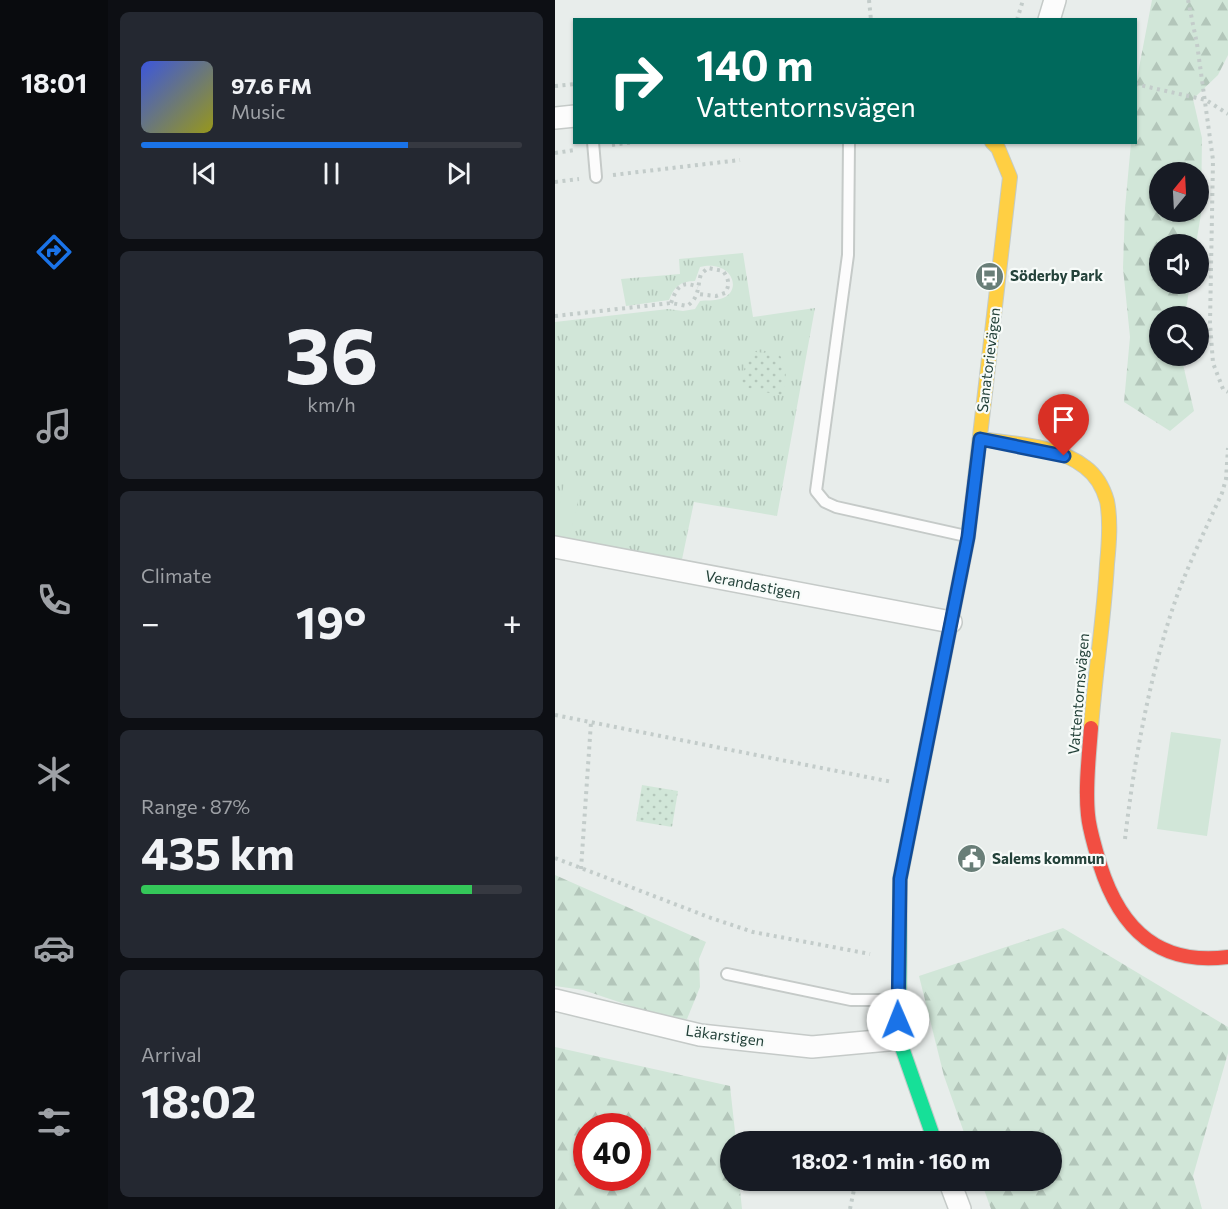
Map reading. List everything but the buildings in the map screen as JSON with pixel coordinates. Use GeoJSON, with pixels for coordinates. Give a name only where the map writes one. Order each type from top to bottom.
{"type":"FeatureCollection","features":[{"type":"Feature","properties":{"kind":"street"},"geometry":{"type":"LineString","coordinates":[[1050,18],[1055,0]]}},
{"type":"Feature","properties":{"kind":"street"},"geometry":{"type":"LineString","coordinates":[[555,118],[573,116]]}},
{"type":"Feature","properties":{"kind":"street","name":"Sanatorievägen"},"geometry":{"type":"LineString","coordinates":[[931,1131],[899,1039],[900,879],[968,537],[1010,177],[999,148],[994,144]]}},
{"type":"Feature","properties":{"kind":"street","name":"Vattentornsvägen"},"geometry":{"type":"LineString","coordinates":[[980,439],[1064,456],[1081,463],[1096,477],[1109,515],[1107,575],[1089,732],[1088,817],[1102,875],[1109,896],[1122,916],[1141,935],[1161,948],[1199,959],[1228,957]]}},
{"type":"Feature","properties":{"kind":"street","name":"Verandastigen"},"geometry":{"type":"LineString","coordinates":[[555,547],[951,622]]}},
{"type":"Feature","properties":{"kind":"street","name":"Läkarstigen"},"geometry":{"type":"LineString","coordinates":[[555,1000],[700,1035],[812,1047],[899,1039]]}},
{"type":"Feature","properties":{"kind":"street"},"geometry":{"type":"LineString","coordinates":[[953,1191],[960,1209]]}},
{"type":"Feature","properties":{"kind":"lane"},"geometry":{"type":"LineString","coordinates":[[593,144],[597,177]]}},
{"type":"Feature","properties":{"kind":"lane"},"geometry":{"type":"LineString","coordinates":[[849,144],[847,255],[816,491],[825,502],[836,507],[968,537]]}},
{"type":"Feature","properties":{"kind":"lane"},"geometry":{"type":"LineString","coordinates":[[727,974],[851,1000],[898,1000]]}},
{"type":"Feature","properties":{"kind":"path"},"geometry":{"type":"LineString","coordinates":[[869,0],[871,18]]}},
{"type":"Feature","properties":{"kind":"path"},"geometry":{"type":"LineString","coordinates":[[1018,18],[1023,0]]}},
{"type":"Feature","properties":{"kind":"path"},"geometry":{"type":"LineString","coordinates":[[1188,0],[1206,100],[1213,160],[1210,323],[1212,363],[1223,389],[1228,392]]}},
{"type":"Feature","properties":{"kind":"path"},"geometry":{"type":"LineString","coordinates":[[555,86],[573,84]]}},
{"type":"Feature","properties":{"kind":"path"},"geometry":{"type":"LineString","coordinates":[[1137,84],[1206,100],[1228,114]]}},
{"type":"Feature","properties":{"kind":"path"},"geometry":{"type":"LineString","coordinates":[[555,182],[740,160]]}},
{"type":"Feature","properties":{"kind":"path"},"geometry":{"type":"LineString","coordinates":[[555,316],[671,303],[687,306],[698,294],[701,273],[708,268],[723,271],[728,278],[729,287],[725,293],[716,296],[698,294]]}},
{"type":"Feature","properties":{"kind":"path"},"geometry":{"type":"LineString","coordinates":[[671,303],[678,288],[682,285],[689,284],[698,287]]}},
{"type":"Feature","properties":{"kind":"path"},"geometry":{"type":"LineString","coordinates":[[1124,843],[1147,704],[1178,595],[1227,479],[1228,448]]}},
{"type":"Feature","properties":{"kind":"path"},"geometry":{"type":"LineString","coordinates":[[555,715],[919,787]]}},
{"type":"Feature","properties":{"kind":"path"},"geometry":{"type":"LineString","coordinates":[[581,869],[591,722]]}},
{"type":"Feature","properties":{"kind":"path"},"geometry":{"type":"LineString","coordinates":[[555,858],[753,932],[898,959]]}},
{"type":"Feature","properties":{"kind":"path"},"geometry":{"type":"LineString","coordinates":[[850,1209],[854,1191]]}},
{"type":"Feature","properties":{"kind":"green space"},"geometry":{"type":"Polygon","coordinates":[[[1152,0],[1228,0],[1228,55],[1218,75],[1193,99],[1202,138],[1202,162],[1149,162],[1149,222],[1200,222],[1198,234],[1149,234],[1149,294],[1188,294],[1187,306],[1149,306],[1149,366],[1183,366],[1194,411],[1170,431],[1124,402],[1130,337],[1123,268],[1125,208],[1131,144],[1137,144],[1137,80],[1152,0]]]}},
{"type":"Feature","properties":{"kind":"green space"},"geometry":{"type":"Polygon","coordinates":[[[743,253],[753,317],[815,308],[777,516],[694,502],[680,569],[555,547],[555,322],[668,309],[683,311],[695,309],[700,301],[718,300],[727,296],[733,284],[727,272],[711,266],[700,267],[695,281],[685,282],[678,286],[669,300],[626,306],[621,279],[680,274],[679,259],[743,253]]]}},
{"type":"Feature","properties":{"kind":"green space"},"geometry":{"type":"Polygon","coordinates":[[[755,352],[779,354],[786,374],[782,396],[740,386],[747,358],[755,352]]]}},
{"type":"Feature","properties":{"kind":"green space"},"geometry":{"type":"Polygon","coordinates":[[[565,479],[582,483],[569,541],[555,538],[555,526],[565,479]]]}},
{"type":"Feature","properties":{"kind":"green space"},"geometry":{"type":"Polygon","coordinates":[[[1171,732],[1221,739],[1207,836],[1157,829],[1171,732]]]}},
{"type":"Feature","properties":{"kind":"green space"},"geometry":{"type":"Polygon","coordinates":[[[642,785],[678,791],[672,827],[636,821],[642,785]]]}},
{"type":"Feature","properties":{"kind":"green space"},"geometry":{"type":"Polygon","coordinates":[[[555,875],[706,942],[699,959],[700,987],[687,1019],[667,1018],[583,990],[555,986],[555,875]]]}},
{"type":"Feature","properties":{"kind":"green space"},"geometry":{"type":"Polygon","coordinates":[[[1063,928],[1228,1027],[1228,1053],[1193,1176],[1202,1209],[991,1209],[985,1191],[1062,1191],[1062,1131],[963,1131],[944,1076],[919,976],[1063,928]]]}},
{"type":"Feature","properties":{"kind":"green space"},"geometry":{"type":"Polygon","coordinates":[[[555,1047],[730,1086],[735,1131],[720,1131],[720,1191],[740,1191],[742,1209],[555,1209],[555,1047]]]}},
{"type":"Feature","properties":{"kind":"traffic: fast"},"geometry":{"type":"LineString","coordinates":[[926,748],[900,879],[899,1039],[931,1131]]}},
{"type":"Feature","properties":{"kind":"traffic: slow"},"geometry":{"type":"LineString","coordinates":[[975,479],[1010,177],[998,148],[994,144]]}},
{"type":"Feature","properties":{"kind":"traffic: slow"},"geometry":{"type":"LineString","coordinates":[[980,439],[1035,447],[1062,454],[1093,474],[1107,501],[1109,541],[1091,728]]}},
{"type":"Feature","properties":{"kind":"traffic: jam"},"geometry":{"type":"LineString","coordinates":[[926,748],[968,537],[975,479]]}},
{"type":"Feature","properties":{"kind":"traffic: jam"},"geometry":{"type":"LineString","coordinates":[[1091,728],[1087,783],[1089,820],[1092,838],[1113,898],[1125,917],[1140,934],[1157,946],[1177,954],[1201,958],[1228,957]]}},
{"type":"Feature","properties":{"kind":"place","name":"Söderby Park"},"geometry":{"type":"Point","coordinates":[989,276]}},
{"type":"Feature","properties":{"kind":"place","name":"Salems kommun"},"geometry":{"type":"Point","coordinates":[971,859]}},
{"type":"Feature","properties":{"kind":"route"},"geometry":{"type":"LineString","coordinates":[[898,1020],[900,879],[968,537],[980,439],[1064,456]]}}]}
